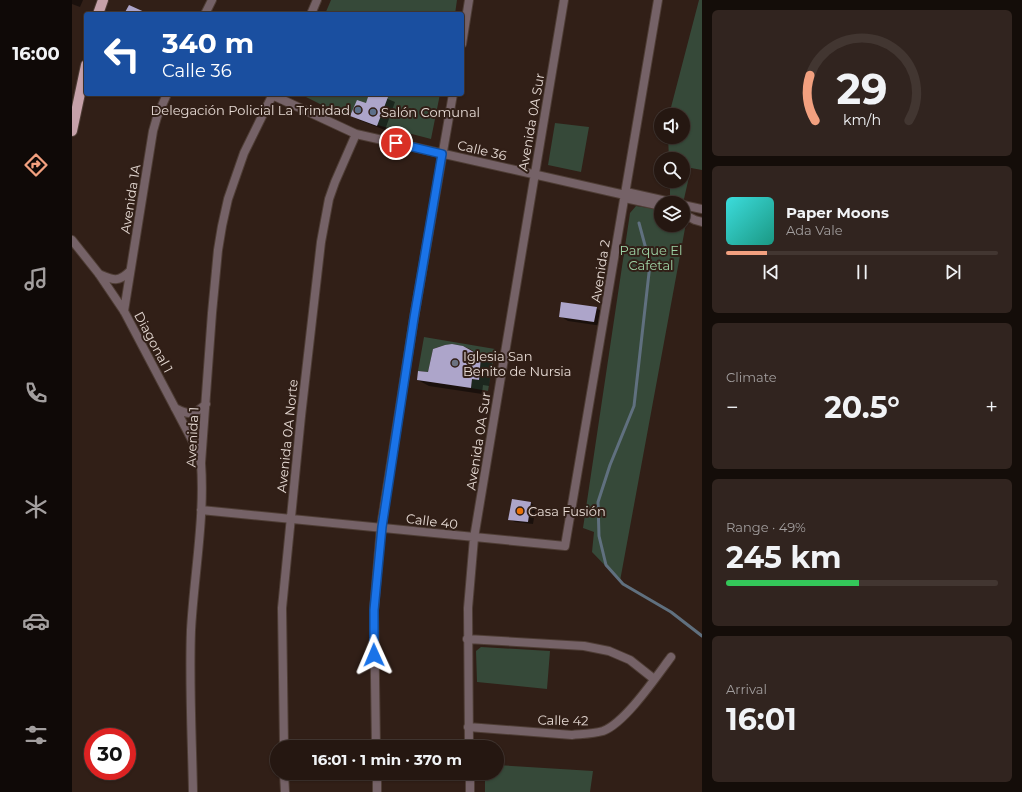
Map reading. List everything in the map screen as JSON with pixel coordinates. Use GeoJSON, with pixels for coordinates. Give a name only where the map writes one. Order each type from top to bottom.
{"type":"FeatureCollection","features":[{"type":"Feature","properties":{"kind":"main road"},"geometry":{"type":"LineString","coordinates":[[99,12],[103,0]]}},
{"type":"Feature","properties":{"kind":"main road"},"geometry":{"type":"LineString","coordinates":[[72,131],[84,74]]}},
{"type":"Feature","properties":{"kind":"street"},"geometry":{"type":"LineString","coordinates":[[206,12],[212,0]]}},
{"type":"Feature","properties":{"kind":"street"},"geometry":{"type":"LineString","coordinates":[[312,12],[317,0]]}},
{"type":"Feature","properties":{"kind":"street"},"geometry":{"type":"LineString","coordinates":[[464,31],[469,0]]}},
{"type":"Feature","properties":{"kind":"street","name":"Avenida 0A Sur"},"geometry":{"type":"LineString","coordinates":[[469,740],[467,639],[474,538],[564,0]]}},
{"type":"Feature","properties":{"kind":"street","name":"Avenida 2"},"geometry":{"type":"LineString","coordinates":[[566,546],[658,0]]}},
{"type":"Feature","properties":{"kind":"street","name":"Avenida 1A"},"geometry":{"type":"LineString","coordinates":[[124,311],[153,131],[166,96]]}},
{"type":"Feature","properties":{"kind":"street","name":"Avenida 1"},"geometry":{"type":"LineString","coordinates":[[193,792],[191,631],[201,510],[201,463],[218,250],[223,220],[234,182],[244,153],[270,96]]}},
{"type":"Feature","properties":{"kind":"street","name":"Calle 36"},"geometry":{"type":"LineString","coordinates":[[275,96],[356,134],[625,195]]}},
{"type":"Feature","properties":{"kind":"street"},"geometry":{"type":"LineString","coordinates":[[376,740],[374,610],[382,527],[414,318],[453,96]]}},
{"type":"Feature","properties":{"kind":"street","name":"Avenida 0A Norte"},"geometry":{"type":"LineString","coordinates":[[284,740],[282,608],[290,518],[320,242],[325,215],[335,182],[356,134]]}},
{"type":"Feature","properties":{"kind":"street"},"geometry":{"type":"LineString","coordinates":[[625,195],[654,200]]}},
{"type":"Feature","properties":{"kind":"street"},"geometry":{"type":"LineString","coordinates":[[625,195],[654,204]]}},
{"type":"Feature","properties":{"kind":"street"},"geometry":{"type":"LineString","coordinates":[[690,206],[702,209]]}},
{"type":"Feature","properties":{"kind":"street"},"geometry":{"type":"LineString","coordinates":[[690,218],[702,222]]}},
{"type":"Feature","properties":{"kind":"street","name":"Diagonal 1"},"geometry":{"type":"LineString","coordinates":[[72,240],[99,274],[124,311],[193,442],[201,463]]}},
{"type":"Feature","properties":{"kind":"street"},"geometry":{"type":"LineString","coordinates":[[99,274],[118,279],[122,278],[130,271]]}},
{"type":"Feature","properties":{"kind":"street"},"geometry":{"type":"LineString","coordinates":[[175,408],[187,414],[192,414],[206,404]]}},
{"type":"Feature","properties":{"kind":"street","name":"Calle 40"},"geometry":{"type":"LineString","coordinates":[[201,510],[566,546]]}},
{"type":"Feature","properties":{"kind":"street"},"geometry":{"type":"LineString","coordinates":[[467,639],[584,646],[609,651],[630,660],[654,679]]}},
{"type":"Feature","properties":{"kind":"street","name":"Calle 42"},"geometry":{"type":"LineString","coordinates":[[468,727],[572,735],[588,734],[604,730],[617,723],[629,711],[671,657]]}},
{"type":"Feature","properties":{"kind":"street"},"geometry":{"type":"LineString","coordinates":[[284,780],[285,792]]}},
{"type":"Feature","properties":{"kind":"street"},"geometry":{"type":"LineString","coordinates":[[377,780],[377,792]]}},
{"type":"Feature","properties":{"kind":"street"},"geometry":{"type":"LineString","coordinates":[[470,780],[470,792]]}},
{"type":"Feature","properties":{"kind":"green space"},"geometry":{"type":"Polygon","coordinates":[[[331,0],[457,0],[455,12],[326,12],[331,0]]]}},
{"type":"Feature","properties":{"kind":"green space"},"geometry":{"type":"Polygon","coordinates":[[[699,0],[702,0],[702,170],[691,168],[690,172],[690,152],[669,152],[668,144],[690,144],[690,108],[671,108],[699,0]]]}},
{"type":"Feature","properties":{"kind":"green space"},"geometry":{"type":"Polygon","coordinates":[[[304,96],[440,96],[431,139],[381,126],[322,105],[304,96]]]}},
{"type":"Feature","properties":{"kind":"green space"},"geometry":{"type":"Polygon","coordinates":[[[555,123],[589,127],[581,172],[548,165],[555,123]]]}},
{"type":"Feature","properties":{"kind":"green space"},"geometry":{"type":"Polygon","coordinates":[[[670,188],[686,188],[685,196],[670,196],[670,188]]]}},
{"type":"Feature","properties":{"kind":"green space","name":"Parque El Cafetal"},"geometry":{"type":"Polygon","coordinates":[[[636,206],[654,209],[654,232],[684,232],[620,581],[592,552],[594,532],[583,528],[630,213],[636,206]]]}},
{"type":"Feature","properties":{"kind":"green space"},"geometry":{"type":"Polygon","coordinates":[[[424,337],[495,349],[488,391],[471,388],[472,379],[479,380],[481,356],[464,346],[447,345],[433,349],[428,372],[418,371],[424,337]]]}},
{"type":"Feature","properties":{"kind":"green space"},"geometry":{"type":"Polygon","coordinates":[[[481,647],[550,651],[547,689],[477,682],[476,651],[481,647]]]}},
{"type":"Feature","properties":{"kind":"green space"},"geometry":{"type":"Polygon","coordinates":[[[504,765],[593,771],[590,792],[485,792],[485,780],[504,780],[504,765]]]}},
{"type":"Feature","properties":{"kind":"building"},"geometry":{"type":"Polygon","coordinates":[[[129,5],[145,12],[125,12],[129,5]]]}},
{"type":"Feature","properties":{"kind":"building","name":"Salón Comunal"},"geometry":{"type":"Polygon","coordinates":[[[368,96],[388,97],[377,126],[350,116],[357,100],[366,103],[368,96]]]}},
{"type":"Feature","properties":{"kind":"building"},"geometry":{"type":"Polygon","coordinates":[[[561,302],[597,307],[594,322],[559,317],[561,302]]]}},
{"type":"Feature","properties":{"kind":"building","name":"Iglesia San Benito de Nursia"},"geometry":{"type":"Polygon","coordinates":[[[452,344],[463,346],[481,356],[479,380],[472,379],[471,388],[417,380],[418,371],[428,372],[433,349],[452,344]]]}},
{"type":"Feature","properties":{"kind":"building","name":"Casa Fusión"},"geometry":{"type":"Polygon","coordinates":[[[512,499],[531,502],[528,522],[508,520],[512,499]]]}},
{"type":"Feature","properties":{"kind":"waterway"},"geometry":{"type":"LineString","coordinates":[[639,223],[650,264],[634,406],[610,465],[598,502],[599,536],[606,565],[623,584],[671,612],[702,636]]}},
{"type":"Feature","properties":{"kind":"place","name":"Delegación Policial La Trinidad"},"geometry":{"type":"Point","coordinates":[358,110]}},
{"type":"Feature","properties":{"kind":"place","name":"Salón Comunal"},"geometry":{"type":"Point","coordinates":[373,112]}},
{"type":"Feature","properties":{"kind":"place","name":"Iglesia San Benito de Nursia"},"geometry":{"type":"Point","coordinates":[455,363]}},
{"type":"Feature","properties":{"kind":"place","name":"Casa Fusión"},"geometry":{"type":"Point","coordinates":[520,511]}},
{"type":"Feature","properties":{"kind":"route"},"geometry":{"type":"LineString","coordinates":[[374,655],[376,577],[382,527],[414,318],[442,154],[396,143]]}}]}
